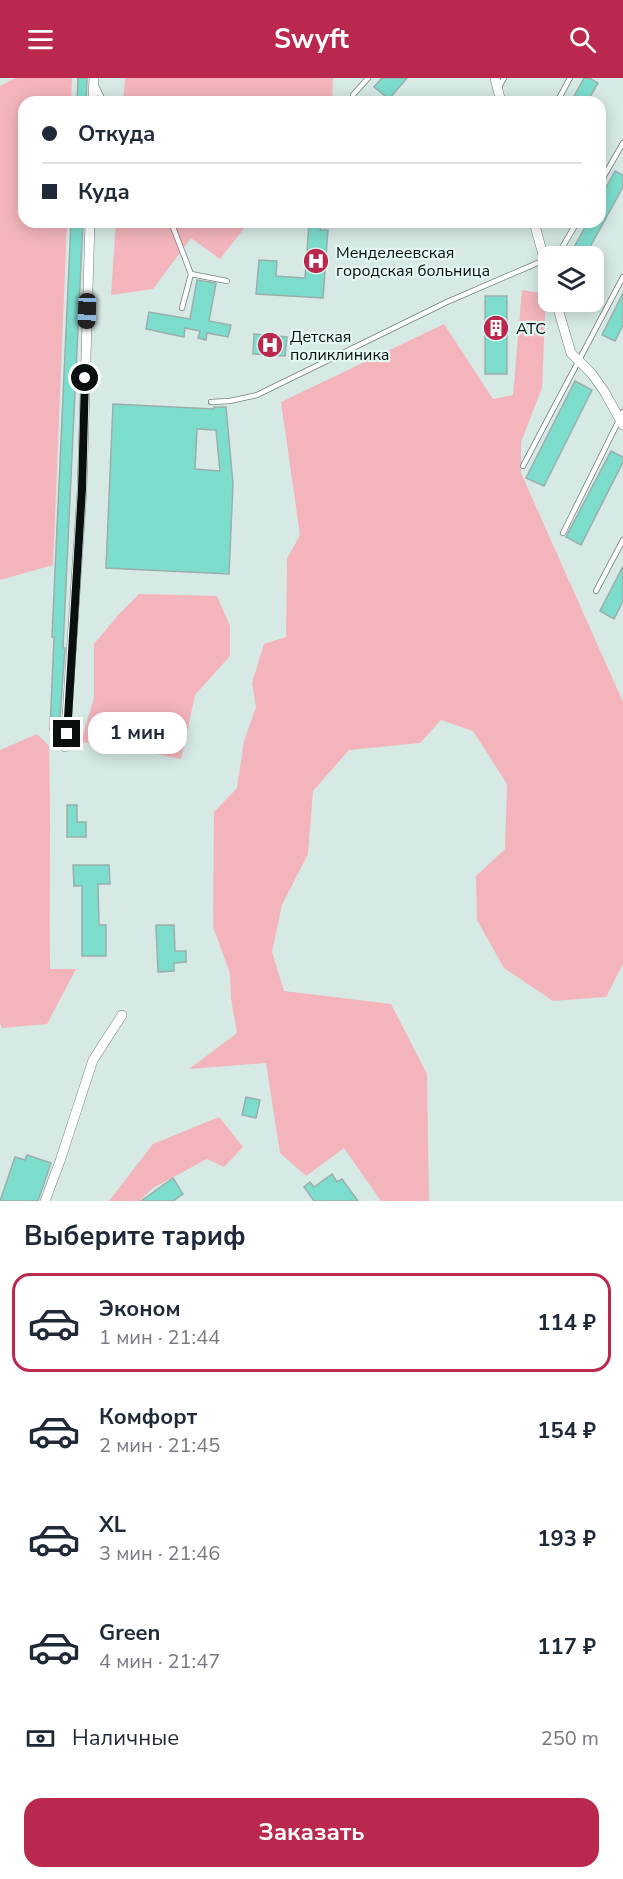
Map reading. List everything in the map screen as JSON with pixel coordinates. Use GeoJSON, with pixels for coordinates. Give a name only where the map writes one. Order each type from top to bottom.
{"type":"FeatureCollection","features":[{"type":"Feature","properties":{"kind":"street"},"geometry":{"type":"LineString","coordinates":[[495,78],[500,96]]}},
{"type":"Feature","properties":{"kind":"street"},"geometry":{"type":"LineString","coordinates":[[93,96],[94,80]]}},
{"type":"Feature","properties":{"kind":"street"},"geometry":{"type":"LineString","coordinates":[[65,747],[82,489],[90,228]]}},
{"type":"Feature","properties":{"kind":"street"},"geometry":{"type":"LineString","coordinates":[[536,228],[543,246]]}},
{"type":"Feature","properties":{"kind":"street"},"geometry":{"type":"LineString","coordinates":[[559,312],[571,353],[604,391],[622,418]]}},
{"type":"Feature","properties":{"kind":"street"},"geometry":{"type":"LineString","coordinates":[[45,1201],[93,1060],[122,1015]]}},
{"type":"Feature","properties":{"kind":"lane"},"geometry":{"type":"LineString","coordinates":[[353,95],[368,78]]}},
{"type":"Feature","properties":{"kind":"lane"},"geometry":{"type":"LineString","coordinates":[[498,90],[504,78]]}},
{"type":"Feature","properties":{"kind":"lane"},"geometry":{"type":"LineString","coordinates":[[560,96],[570,78]]}},
{"type":"Feature","properties":{"kind":"lane"},"geometry":{"type":"LineString","coordinates":[[94,80],[101,96]]}},
{"type":"Feature","properties":{"kind":"lane"},"geometry":{"type":"LineString","coordinates":[[606,173],[623,143]]}},
{"type":"Feature","properties":{"kind":"lane"},"geometry":{"type":"LineString","coordinates":[[173,228],[191,274],[182,308]]}},
{"type":"Feature","properties":{"kind":"lane"},"geometry":{"type":"LineString","coordinates":[[563,246],[574,228]]}},
{"type":"Feature","properties":{"kind":"lane"},"geometry":{"type":"LineString","coordinates":[[211,402],[230,401],[257,395],[437,307],[538,262]]}},
{"type":"Feature","properties":{"kind":"lane"},"geometry":{"type":"LineString","coordinates":[[191,274],[227,281]]}},
{"type":"Feature","properties":{"kind":"lane"},"geometry":{"type":"LineString","coordinates":[[523,466],[623,277]]}},
{"type":"Feature","properties":{"kind":"lane"},"geometry":{"type":"LineString","coordinates":[[563,532],[622,418]]}},
{"type":"Feature","properties":{"kind":"lane"},"geometry":{"type":"LineString","coordinates":[[596,591],[623,540]]}},
{"type":"Feature","properties":{"kind":"shaded area"},"geometry":{"type":"Polygon","coordinates":[[[15,78],[72,78],[71,96],[18,96],[18,228],[67,228],[53,565],[0,580],[0,86],[15,78]]]}},
{"type":"Feature","properties":{"kind":"shaded area"},"geometry":{"type":"Polygon","coordinates":[[[125,78],[333,78],[332,96],[124,96],[125,78]]]}},
{"type":"Feature","properties":{"kind":"shaded area"},"geometry":{"type":"Polygon","coordinates":[[[116,228],[244,228],[220,259],[191,238],[153,289],[111,295],[116,228]]]}},
{"type":"Feature","properties":{"kind":"shaded area"},"geometry":{"type":"Polygon","coordinates":[[[522,290],[538,293],[538,312],[545,312],[542,388],[521,442],[521,473],[623,702],[623,964],[606,997],[553,1001],[504,968],[477,920],[476,876],[505,849],[507,784],[473,731],[441,720],[420,743],[349,750],[313,791],[308,854],[282,905],[272,952],[284,991],[391,1004],[427,1074],[429,1201],[381,1201],[344,1148],[306,1176],[280,1153],[266,1063],[189,1069],[237,1033],[231,999],[230,973],[213,927],[214,812],[237,788],[244,741],[256,707],[252,683],[264,644],[286,637],[287,559],[300,535],[281,402],[444,324],[493,399],[513,395],[522,290]]]}},
{"type":"Feature","properties":{"kind":"shaded area"},"geometry":{"type":"Polygon","coordinates":[[[139,594],[217,596],[230,626],[230,656],[195,695],[181,759],[81,742],[94,698],[94,644],[139,594]]]}},
{"type":"Feature","properties":{"kind":"shaded area"},"geometry":{"type":"Polygon","coordinates":[[[37,734],[49,746],[50,969],[76,969],[47,1024],[2,1028],[0,1023],[0,750],[37,734]]]}},
{"type":"Feature","properties":{"kind":"shaded area"},"geometry":{"type":"Polygon","coordinates":[[[219,1117],[243,1147],[224,1167],[207,1159],[153,1188],[141,1199],[142,1201],[109,1201],[153,1144],[219,1117]]]}},
{"type":"Feature","properties":{"kind":"building"},"geometry":{"type":"Polygon","coordinates":[[[78,78],[87,78],[86,96],[77,96],[78,78]]]}},
{"type":"Feature","properties":{"kind":"building"},"geometry":{"type":"Polygon","coordinates":[[[382,78],[407,78],[392,96],[385,96],[374,87],[382,78]]]}},
{"type":"Feature","properties":{"kind":"building"},"geometry":{"type":"Polygon","coordinates":[[[584,78],[598,83],[590,96],[574,96],[584,78]]]}},
{"type":"Feature","properties":{"kind":"building"},"geometry":{"type":"Polygon","coordinates":[[[615,171],[623,175],[623,187],[606,218],[606,188],[615,171]]]}},
{"type":"Feature","properties":{"kind":"building"},"geometry":{"type":"Polygon","coordinates":[[[71,228],[83,228],[63,648],[65,648],[59,730],[50,730],[54,637],[52,637],[71,228]]]}},
{"type":"Feature","properties":{"kind":"building","name":"Менделеевская городская больница"},"geometry":{"type":"Polygon","coordinates":[[[309,228],[328,230],[323,298],[256,294],[259,260],[277,261],[276,276],[305,278],[309,228]]]}},
{"type":"Feature","properties":{"kind":"building"},"geometry":{"type":"Polygon","coordinates":[[[585,228],[600,228],[591,246],[574,246],[585,228]]]}},
{"type":"Feature","properties":{"kind":"building"},"geometry":{"type":"Polygon","coordinates":[[[197,280],[216,283],[209,321],[231,325],[228,337],[207,333],[206,340],[198,338],[200,331],[185,328],[184,337],[146,329],[149,312],[190,319],[197,280]]]}},
{"type":"Feature","properties":{"kind":"building"},"geometry":{"type":"Polygon","coordinates":[[[623,293],[623,325],[615,341],[602,335],[623,293]]]}},
{"type":"Feature","properties":{"kind":"building","name":"АТС"},"geometry":{"type":"Polygon","coordinates":[[[485,296],[507,296],[507,374],[485,374],[485,296]]]}},
{"type":"Feature","properties":{"kind":"building","name":"Детская поликлиника"},"geometry":{"type":"Polygon","coordinates":[[[254,334],[287,337],[285,356],[253,354],[254,334]]]}},
{"type":"Feature","properties":{"kind":"building"},"geometry":{"type":"Polygon","coordinates":[[[575,381],[592,390],[544,486],[526,478],[575,381]]]}},
{"type":"Feature","properties":{"kind":"building"},"geometry":{"type":"Polygon","coordinates":[[[113,404],[214,409],[214,407],[226,407],[233,484],[229,574],[106,568],[113,404]],[[197,429],[195,469],[220,471],[216,430],[197,429]]]}},
{"type":"Feature","properties":{"kind":"building"},"geometry":{"type":"Polygon","coordinates":[[[611,451],[623,457],[623,462],[581,545],[566,537],[611,451]]]}},
{"type":"Feature","properties":{"kind":"building"},"geometry":{"type":"Polygon","coordinates":[[[623,566],[623,601],[614,619],[600,611],[623,566]]]}},
{"type":"Feature","properties":{"kind":"building"},"geometry":{"type":"Polygon","coordinates":[[[67,805],[77,805],[77,822],[86,822],[86,837],[67,837],[67,805]]]}},
{"type":"Feature","properties":{"kind":"building"},"geometry":{"type":"Polygon","coordinates":[[[73,865],[109,865],[110,884],[98,884],[99,925],[106,925],[106,956],[82,956],[82,886],[74,886],[73,865]]]}},
{"type":"Feature","properties":{"kind":"building"},"geometry":{"type":"Polygon","coordinates":[[[156,925],[174,925],[175,951],[186,951],[186,962],[174,963],[174,971],[158,972],[156,925]]]}},
{"type":"Feature","properties":{"kind":"building"},"geometry":{"type":"Polygon","coordinates":[[[246,1097],[260,1100],[256,1118],[242,1115],[246,1097]]]}},
{"type":"Feature","properties":{"kind":"building"},"geometry":{"type":"Polygon","coordinates":[[[27,1155],[51,1163],[38,1201],[0,1201],[15,1157],[25,1160],[27,1155]]]}},
{"type":"Feature","properties":{"kind":"building"},"geometry":{"type":"Polygon","coordinates":[[[332,1174],[337,1182],[342,1179],[358,1201],[314,1201],[304,1187],[310,1182],[314,1187],[332,1174]]]}},
{"type":"Feature","properties":{"kind":"building"},"geometry":{"type":"Polygon","coordinates":[[[173,1178],[183,1194],[173,1201],[141,1201],[173,1178]]]}},
{"type":"Feature","properties":{"kind":"place","name":"Менделеевская городская больница"},"geometry":{"type":"Point","coordinates":[316,261]}},
{"type":"Feature","properties":{"kind":"place","name":"АТС"},"geometry":{"type":"Point","coordinates":[496,328]}},
{"type":"Feature","properties":{"kind":"place","name":"Детская поликлиника"},"geometry":{"type":"Point","coordinates":[270,345]}},
{"type":"Feature","properties":{"kind":"route"},"geometry":{"type":"LineString","coordinates":[[67,734],[82,489],[85,378]]}}]}
